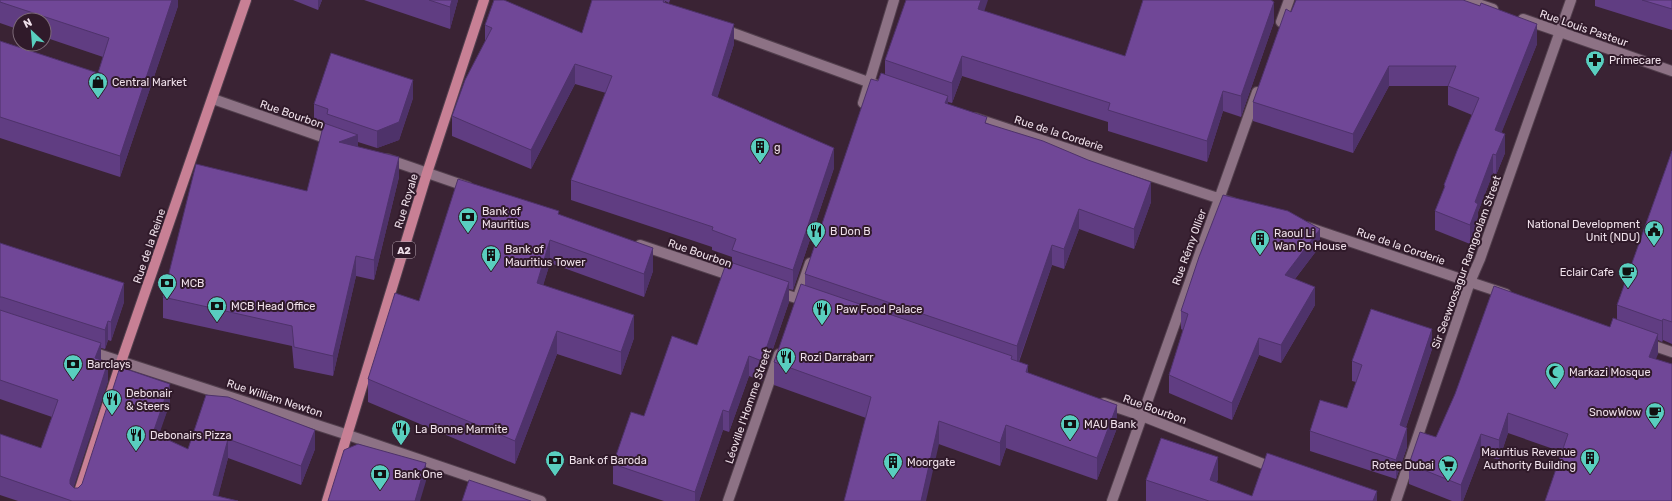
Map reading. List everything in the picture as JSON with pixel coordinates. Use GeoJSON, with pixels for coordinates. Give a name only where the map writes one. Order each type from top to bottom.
{"type":"FeatureCollection","features":[{"type":"Feature","properties":{"kind":"main road","name":"Rue de la Reine"},"geometry":{"type":"LineString","coordinates":[[76,501],[246,0]]}},
{"type":"Feature","properties":{"kind":"main road","name":"Rue Royale"},"geometry":{"type":"LineString","coordinates":[[327,501],[428,173],[484,0]]}},
{"type":"Feature","properties":{"kind":"street"},"geometry":{"type":"LineString","coordinates":[[860,113],[894,0]]}},
{"type":"Feature","properties":{"kind":"street"},"geometry":{"type":"LineString","coordinates":[[1279,30],[1289,0]]}},
{"type":"Feature","properties":{"kind":"street"},"geometry":{"type":"LineString","coordinates":[[1466,0],[1502,12]]}},
{"type":"Feature","properties":{"kind":"street","name":"Sir Seewoosagur Ramgoolam Street"},"geometry":{"type":"LineString","coordinates":[[1396,501],[1470,282],[1480,259],[1571,0]]}},
{"type":"Feature","properties":{"kind":"street","name":"Rue Louis Pasteur"},"geometry":{"type":"LineString","coordinates":[[1516,17],[1672,71]]}},
{"type":"Feature","properties":{"kind":"street"},"geometry":{"type":"LineString","coordinates":[[716,27],[893,91]]}},
{"type":"Feature","properties":{"kind":"street","name":"Rue Rémy Ollier"},"geometry":{"type":"LineString","coordinates":[[1112,501],[1261,82]]}},
{"type":"Feature","properties":{"kind":"street","name":"Rue Bourbon"},"geometry":{"type":"LineString","coordinates":[[212,99],[346,145]]}},
{"type":"Feature","properties":{"kind":"street","name":"Rue de la Corderie"},"geometry":{"type":"LineString","coordinates":[[969,116],[1242,205]]}},
{"type":"Feature","properties":{"kind":"street"},"geometry":{"type":"LineString","coordinates":[[376,155],[480,191]]}},
{"type":"Feature","properties":{"kind":"street","name":"Rue de la Corderie"},"geometry":{"type":"LineString","coordinates":[[1301,225],[1515,298]]}},
{"type":"Feature","properties":{"kind":"street","name":"Rue Bourbon"},"geometry":{"type":"LineString","coordinates":[[631,242],[745,281]]}},
{"type":"Feature","properties":{"kind":"street"},"geometry":{"type":"LineString","coordinates":[[796,302],[812,254]]}},
{"type":"Feature","properties":{"kind":"street"},"geometry":{"type":"LineString","coordinates":[[767,288],[796,302],[820,306]]}},
{"type":"Feature","properties":{"kind":"street"},"geometry":{"type":"LineString","coordinates":[[1635,339],[1672,352]]}},
{"type":"Feature","properties":{"kind":"street","name":"Léoville l'Homme Street"},"geometry":{"type":"LineString","coordinates":[[728,501],[782,344]]}},
{"type":"Feature","properties":{"kind":"street","name":"Rue William Newton"},"geometry":{"type":"LineString","coordinates":[[76,347],[348,435],[541,501]]}},
{"type":"Feature","properties":{"kind":"street","name":"Rue Bourbon"},"geometry":{"type":"LineString","coordinates":[[1097,401],[1142,416],[1286,473]]}},
{"type":"Feature","properties":{"kind":"building"},"geometry":{"type":"Polygon","coordinates":[[[0,0],[172,0],[120,156],[0,117],[0,41],[12,45],[12,52],[34,52],[98,73],[109,38],[52,19],[52,12],[30,12],[0,2],[0,0]]]}},
{"type":"Feature","properties":{"kind":"building"},"geometry":{"type":"Polygon","coordinates":[[[429,0],[452,0],[450,7],[429,0]]]}},
{"type":"Feature","properties":{"kind":"building"},"geometry":{"type":"Polygon","coordinates":[[[494,0],[504,0],[582,33],[592,0],[664,0],[663,2],[734,24],[712,95],[834,148],[793,270],[732,250],[736,239],[712,230],[713,227],[571,180],[612,76],[575,64],[531,150],[452,116],[465,80],[492,28],[485,25],[494,0]]]}},
{"type":"Feature","properties":{"kind":"building"},"geometry":{"type":"Polygon","coordinates":[[[906,0],[981,0],[978,9],[1125,56],[1143,0],[1271,0],[1274,2],[1241,96],[1223,91],[1207,141],[1108,110],[1110,103],[962,56],[952,83],[885,60],[906,0]]]}},
{"type":"Feature","properties":{"kind":"building"},"geometry":{"type":"Polygon","coordinates":[[[1296,0],[1463,0],[1480,6],[1481,3],[1537,24],[1495,130],[1505,134],[1496,155],[1493,154],[1475,202],[1478,204],[1470,225],[1435,211],[1457,151],[1479,98],[1448,86],[1456,66],[1389,66],[1353,134],[1253,102],[1286,9],[1291,12],[1296,0]]]}},
{"type":"Feature","properties":{"kind":"building"},"geometry":{"type":"Polygon","coordinates":[[[1642,0],[1672,0],[1672,9],[1642,0]]]}},
{"type":"Feature","properties":{"kind":"building"},"geometry":{"type":"Polygon","coordinates":[[[331,53],[413,80],[399,122],[377,131],[327,114],[328,109],[314,104],[331,53]]]}},
{"type":"Feature","properties":{"kind":"building"},"geometry":{"type":"Polygon","coordinates":[[[881,73],[948,96],[945,103],[987,117],[985,123],[1043,141],[1088,160],[1151,182],[1134,229],[1079,209],[1064,249],[1052,245],[1017,346],[805,274],[871,79],[878,81],[881,73]]]}},
{"type":"Feature","properties":{"kind":"building"},"geometry":{"type":"Polygon","coordinates":[[[324,123],[358,135],[339,142],[399,157],[374,260],[356,256],[333,356],[294,347],[292,326],[163,297],[196,164],[307,191],[324,123]]]}},
{"type":"Feature","properties":{"kind":"building"},"geometry":{"type":"Polygon","coordinates":[[[1672,151],[1672,322],[1663,319],[1662,321],[1617,305],[1672,151]]]}},
{"type":"Feature","properties":{"kind":"building"},"geometry":{"type":"Polygon","coordinates":[[[458,179],[559,211],[558,214],[653,248],[644,274],[550,240],[537,283],[634,315],[621,352],[557,331],[515,441],[368,379],[395,293],[419,301],[458,179]]]}},
{"type":"Feature","properties":{"kind":"building"},"geometry":{"type":"Polygon","coordinates":[[[1223,195],[1288,211],[1320,229],[1285,275],[1315,287],[1281,345],[1259,338],[1232,403],[1169,375],[1188,314],[1181,311],[1199,257],[1223,195]]]}},
{"type":"Feature","properties":{"kind":"building"},"geometry":{"type":"Polygon","coordinates":[[[0,243],[124,283],[111,322],[108,321],[105,330],[0,297],[0,243]]]}},
{"type":"Feature","properties":{"kind":"building"},"geometry":{"type":"Polygon","coordinates":[[[727,261],[789,282],[762,361],[749,356],[729,412],[723,410],[695,492],[613,464],[631,412],[644,416],[672,336],[697,345],[727,261]]]}},
{"type":"Feature","properties":{"kind":"building"},"geometry":{"type":"Polygon","coordinates":[[[801,284],[1012,356],[1011,359],[1028,365],[1026,372],[1117,405],[1097,458],[1006,425],[1000,443],[939,421],[921,501],[844,501],[871,397],[774,362],[801,284]]]}},
{"type":"Feature","properties":{"kind":"building"},"geometry":{"type":"Polygon","coordinates":[[[1494,286],[1610,327],[1613,318],[1658,334],[1649,357],[1672,364],[1672,501],[1545,501],[1568,434],[1508,413],[1499,440],[1481,434],[1461,485],[1409,464],[1420,432],[1436,437],[1455,394],[1494,286]]]}},
{"type":"Feature","properties":{"kind":"building"},"geometry":{"type":"Polygon","coordinates":[[[1371,309],[1432,329],[1400,425],[1407,428],[1396,460],[1310,431],[1320,400],[1347,408],[1362,365],[1352,361],[1371,309]]]}},
{"type":"Feature","properties":{"kind":"building"},"geometry":{"type":"Polygon","coordinates":[[[0,310],[101,343],[95,358],[108,362],[70,480],[70,484],[74,488],[78,488],[82,484],[120,367],[170,384],[153,433],[188,449],[206,395],[228,397],[315,430],[301,466],[228,439],[213,495],[238,501],[72,501],[0,476],[0,434],[41,448],[58,400],[0,380],[0,310]]]}},
{"type":"Feature","properties":{"kind":"building"},"geometry":{"type":"Polygon","coordinates":[[[1161,438],[1218,457],[1210,480],[1252,496],[1267,453],[1377,491],[1373,501],[1209,501],[1146,480],[1161,438]]]}},
{"type":"Feature","properties":{"kind":"building","name":"Bank One"},"geometry":{"type":"Polygon","coordinates":[[[358,444],[426,463],[415,501],[328,501],[344,450],[358,444]]]}},
{"type":"Feature","properties":{"kind":"building"},"geometry":{"type":"Polygon","coordinates":[[[469,480],[531,501],[462,501],[469,480]]]}},
{"type":"Feature","properties":{"kind":"place","name":"Primecare"},"geometry":{"type":"Point","coordinates":[1595,77]}},
{"type":"Feature","properties":{"kind":"place","name":"Central Market"},"geometry":{"type":"Point","coordinates":[98,99]}},
{"type":"Feature","properties":{"kind":"place","name":"g"},"geometry":{"type":"Point","coordinates":[760,164]}},
{"type":"Feature","properties":{"kind":"place","name":"Bank of Mauritius"},"geometry":{"type":"Point","coordinates":[468,234]}},
{"type":"Feature","properties":{"kind":"place","name":"National Development Unit (NDU)"},"geometry":{"type":"Point","coordinates":[1654,247]}},
{"type":"Feature","properties":{"kind":"place","name":"B Don B"},"geometry":{"type":"Point","coordinates":[816,248]}},
{"type":"Feature","properties":{"kind":"place","name":"Raoul Li Wan Po House"},"geometry":{"type":"Point","coordinates":[1260,256]}},
{"type":"Feature","properties":{"kind":"place","name":"Bank of Mauritius Tower"},"geometry":{"type":"Point","coordinates":[491,272]}},
{"type":"Feature","properties":{"kind":"place","name":"Eclair Cafe"},"geometry":{"type":"Point","coordinates":[1628,289]}},
{"type":"Feature","properties":{"kind":"place","name":"MCB"},"geometry":{"type":"Point","coordinates":[167,300]}},
{"type":"Feature","properties":{"kind":"place","name":"MCB Head Office"},"geometry":{"type":"Point","coordinates":[217,323]}},
{"type":"Feature","properties":{"kind":"place","name":"Paw Food Palace"},"geometry":{"type":"Point","coordinates":[822,326]}},
{"type":"Feature","properties":{"kind":"place","name":"Rozi Darrabarr"},"geometry":{"type":"Point","coordinates":[786,374]}},
{"type":"Feature","properties":{"kind":"place","name":"Barclays"},"geometry":{"type":"Point","coordinates":[73,381]}},
{"type":"Feature","properties":{"kind":"place","name":"Markazi Mosque"},"geometry":{"type":"Point","coordinates":[1555,389]}},
{"type":"Feature","properties":{"kind":"place","name":"Debonair & Steers"},"geometry":{"type":"Point","coordinates":[112,416]}},
{"type":"Feature","properties":{"kind":"place","name":"SnowWow"},"geometry":{"type":"Point","coordinates":[1655,429]}},
{"type":"Feature","properties":{"kind":"place","name":"MAU Bank"},"geometry":{"type":"Point","coordinates":[1070,441]}},
{"type":"Feature","properties":{"kind":"place","name":"La Bonne Marmite"},"geometry":{"type":"Point","coordinates":[401,446]}},
{"type":"Feature","properties":{"kind":"place","name":"Debonairs Pizza"},"geometry":{"type":"Point","coordinates":[136,452]}},
{"type":"Feature","properties":{"kind":"place","name":"Mauritius Revenue Authority Building"},"geometry":{"type":"Point","coordinates":[1590,475]}},
{"type":"Feature","properties":{"kind":"place","name":"Bank of Baroda"},"geometry":{"type":"Point","coordinates":[555,477]}},
{"type":"Feature","properties":{"kind":"place","name":"Moorgate"},"geometry":{"type":"Point","coordinates":[893,479]}},
{"type":"Feature","properties":{"kind":"place","name":"Rotee Dubai"},"geometry":{"type":"Point","coordinates":[1448,482]}},
{"type":"Feature","properties":{"kind":"place","name":"Bank One"},"geometry":{"type":"Point","coordinates":[380,491]}}]}
